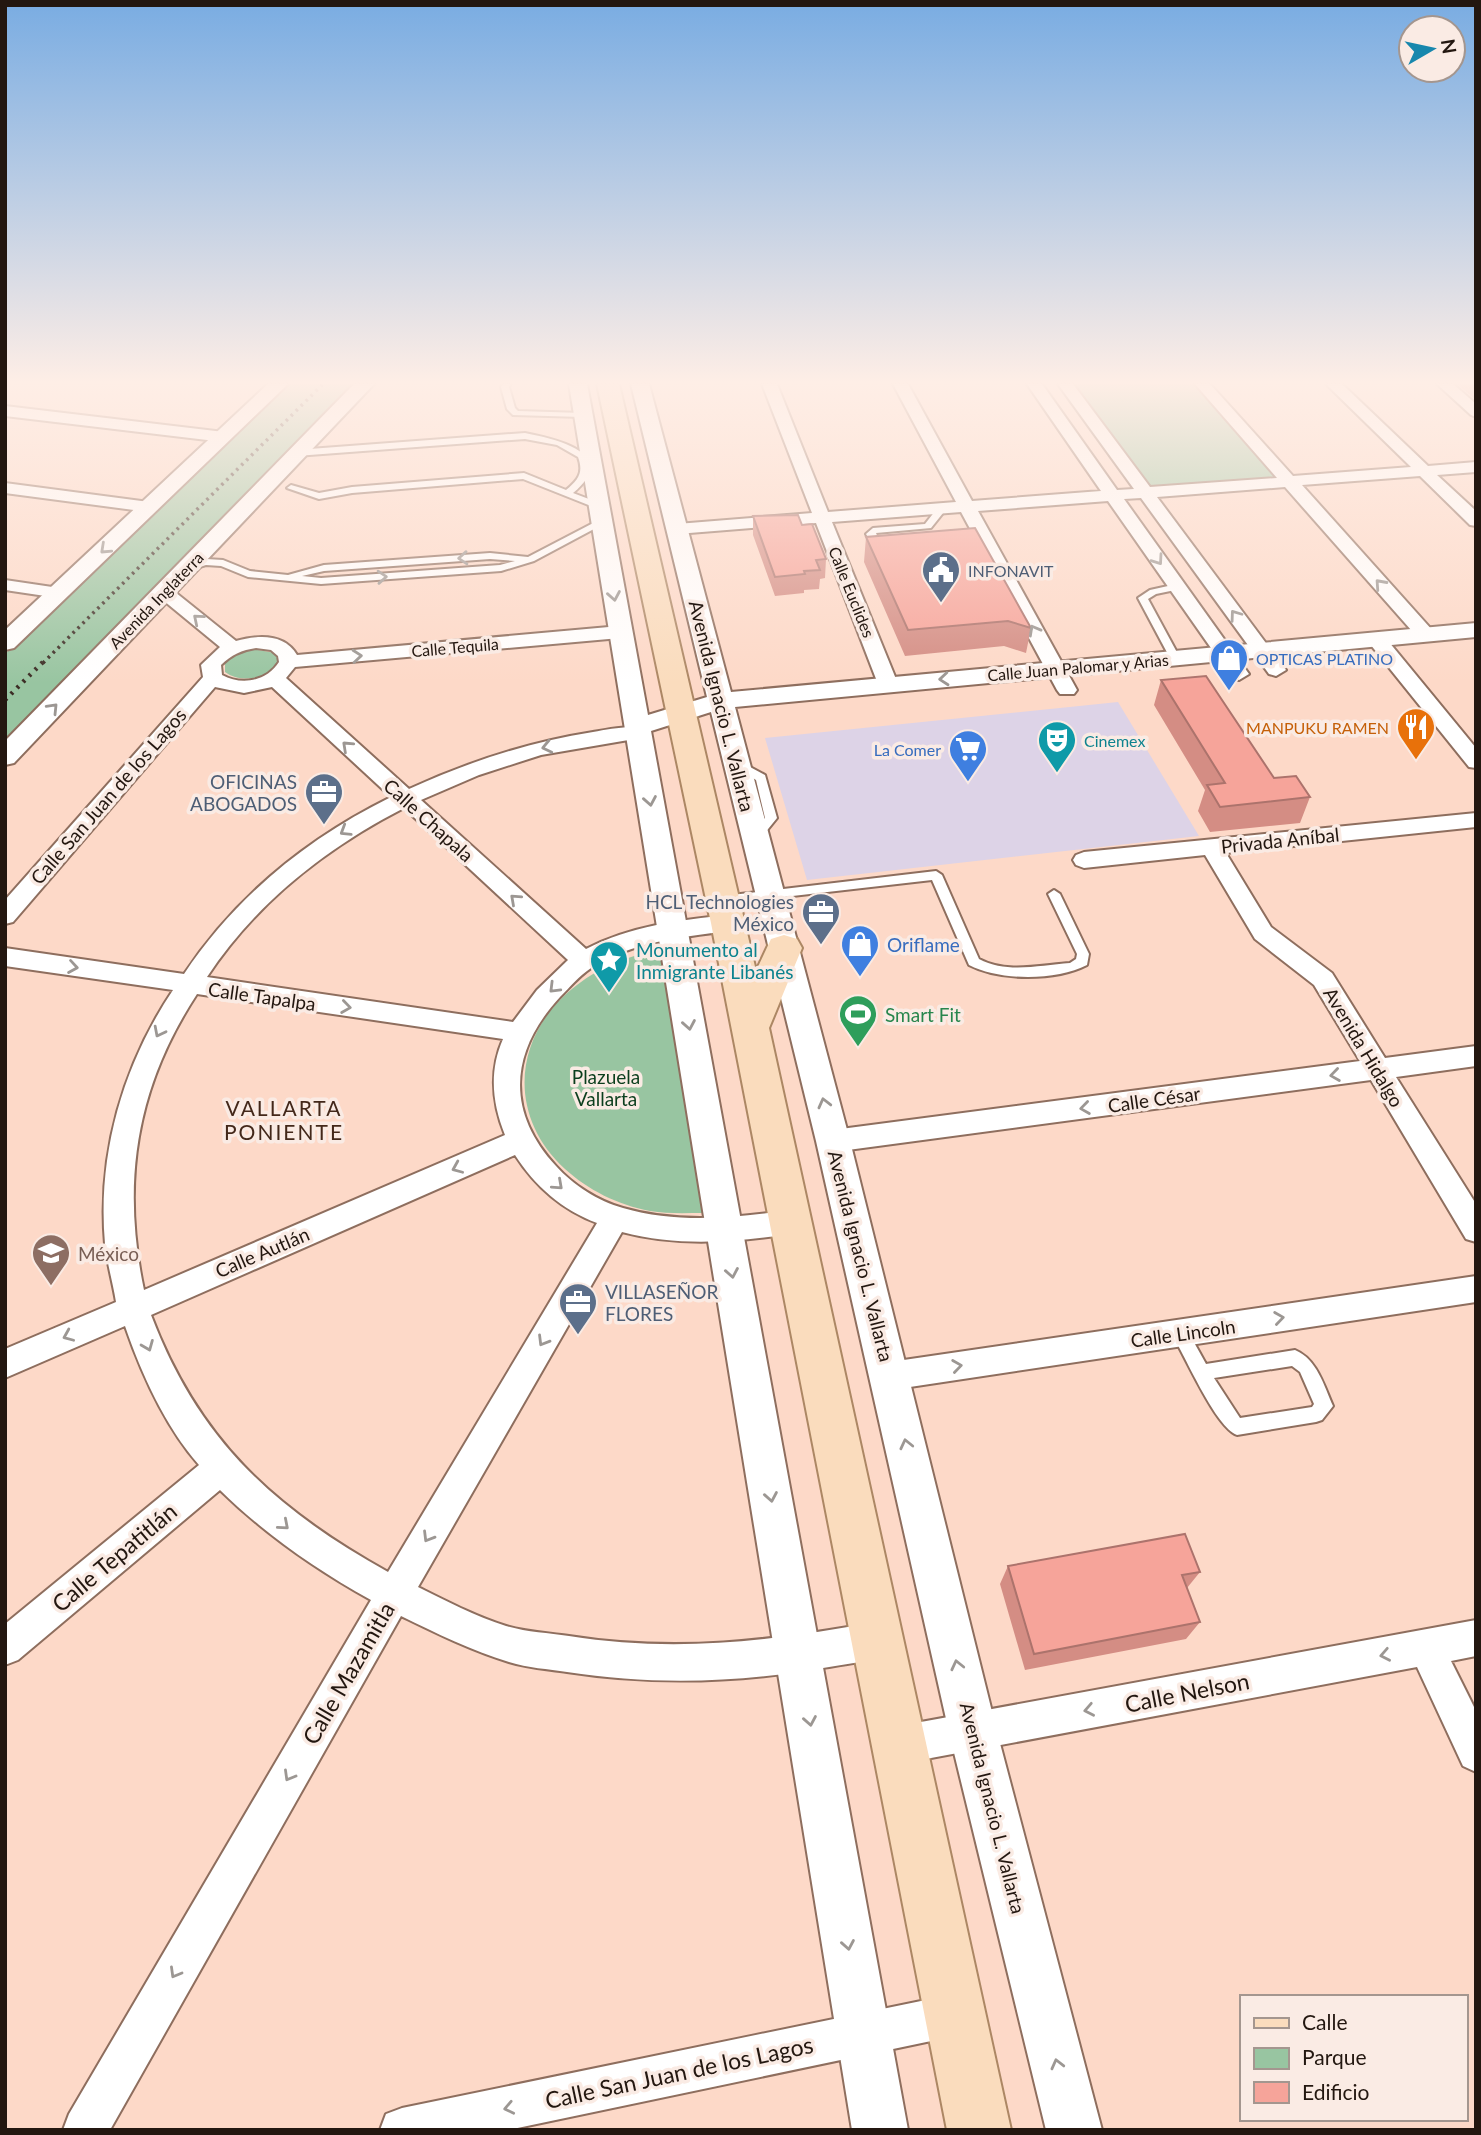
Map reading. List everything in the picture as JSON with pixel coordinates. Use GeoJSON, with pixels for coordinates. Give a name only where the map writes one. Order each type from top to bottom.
{"type":"FeatureCollection","features":[{"type":"Feature","properties":{"kind":"main road","name":"Avenida Ignacio L. Vallarta"},"geometry":{"type":"LineString","coordinates":[[631,484],[750,1028],[979,2130]]}},
{"type":"Feature","properties":{"kind":"main road"},"geometry":{"type":"LineString","coordinates":[[750,1028],[784,948]]}},
{"type":"Feature","properties":{"kind":"street"},"geometry":{"type":"LineString","coordinates":[[5,643],[174,484]]}},
{"type":"Feature","properties":{"kind":"street","name":"Avenida Inglaterra"},"geometry":{"type":"LineString","coordinates":[[5,757],[268,484]]}},
{"type":"Feature","properties":{"kind":"street"},"geometry":{"type":"LineString","coordinates":[[592,484],[600,514],[592,542],[620,632],[630,732],[672,930],[880,2130]]}},
{"type":"Feature","properties":{"kind":"street","name":"Avenida Ignacio L. Vallarta"},"geometry":{"type":"LineString","coordinates":[[667,484],[833,1141],[973,1732],[1074,2130]]}},
{"type":"Feature","properties":{"kind":"street","name":"Calle Euclides"},"geometry":{"type":"LineString","coordinates":[[809,484],[888,684]]}},
{"type":"Feature","properties":{"kind":"street"},"geometry":{"type":"LineString","coordinates":[[955,484],[1061,680]]}},
{"type":"Feature","properties":{"kind":"street"},"geometry":{"type":"LineString","coordinates":[[1103,484],[1233,664]]}},
{"type":"Feature","properties":{"kind":"street"},"geometry":{"type":"LineString","coordinates":[[1139,484],[1269,660]]}},
{"type":"Feature","properties":{"kind":"street"},"geometry":{"type":"LineString","coordinates":[[677,528],[1254,484]]}},
{"type":"Feature","properties":{"kind":"street"},"geometry":{"type":"LineString","coordinates":[[1290,484],[1426,635]]}},
{"type":"Feature","properties":{"kind":"street"},"geometry":{"type":"LineString","coordinates":[[1437,484],[1476,521]]}},
{"type":"Feature","properties":{"kind":"street"},"geometry":{"type":"LineString","coordinates":[[5,488],[149,507]]}},
{"type":"Feature","properties":{"kind":"street"},"geometry":{"type":"LineString","coordinates":[[5,585],[59,593]]}},
{"type":"Feature","properties":{"kind":"street"},"geometry":{"type":"LineString","coordinates":[[164,592],[232,647]]}},
{"type":"Feature","properties":{"kind":"street","name":"Calle Juan Palomar y Arias"},"geometry":{"type":"LineString","coordinates":[[723,711],[1233,664],[1377,640],[1476,630]]}},
{"type":"Feature","properties":{"kind":"street","name":"Calle Tequila"},"geometry":{"type":"LineString","coordinates":[[289,662],[620,632]]}},
{"type":"Feature","properties":{"kind":"street"},"geometry":{"type":"LineString","coordinates":[[1377,640],[1475,760]]}},
{"type":"Feature","properties":{"kind":"street"},"geometry":{"type":"LineString","coordinates":[[256,642],[277,645],[289,655],[289,662],[274,678],[239,687],[213,678],[211,665],[215,658],[232,647],[256,642]]}},
{"type":"Feature","properties":{"kind":"street","name":"Calle Juan Palomar y Arias"},"geometry":{"type":"LineString","coordinates":[[1269,660],[1394,660],[1476,652]]}},
{"type":"Feature","properties":{"kind":"street","name":"Calle Juan Palomar y Arias"},"geometry":{"type":"LineString","coordinates":[[630,732],[723,711],[888,684],[1061,680],[1175,658],[1233,664]]}},
{"type":"Feature","properties":{"kind":"street","name":"Calle San Juan de los Lagos"},"geometry":{"type":"LineString","coordinates":[[5,916],[213,678]]}},
{"type":"Feature","properties":{"kind":"street","name":"Calle Chapala"},"geometry":{"type":"LineString","coordinates":[[274,678],[584,961]]}},
{"type":"Feature","properties":{"kind":"street"},"geometry":{"type":"LineString","coordinates":[[630,732],[505,757],[454,775],[311,852],[243,914],[188,985],[158,1032],[137,1083],[121,1140],[116,1201],[121,1249],[133,1308],[160,1375],[185,1421],[222,1467],[300,1538],[346,1569],[458,1625],[509,1645],[581,1657],[660,1663],[742,1661],[877,1640]]}},
{"type":"Feature","properties":{"kind":"street","name":"Privada Aníbal"},"geometry":{"type":"LineString","coordinates":[[1084,860],[1476,820]]}},
{"type":"Feature","properties":{"kind":"street","name":"Avenida Hidalgo"},"geometry":{"type":"LineString","coordinates":[[1211,847],[1263,933],[1323,979],[1476,1230]]}},
{"type":"Feature","properties":{"kind":"street"},"geometry":{"type":"LineString","coordinates":[[725,912],[672,930],[621,943],[584,961],[538,1003],[519,1032],[508,1065],[508,1105],[519,1141],[539,1169],[567,1194],[615,1219],[676,1231],[725,1232],[790,1222]]}},
{"type":"Feature","properties":{"kind":"street","name":"Calle Tapalpa"},"geometry":{"type":"LineString","coordinates":[[5,957],[519,1032]]}},
{"type":"Feature","properties":{"kind":"street","name":"Calle César"},"geometry":{"type":"LineString","coordinates":[[833,1141],[1476,1056]]}},
{"type":"Feature","properties":{"kind":"street","name":"Calle Autlán"},"geometry":{"type":"LineString","coordinates":[[5,1364],[519,1141]]}},
{"type":"Feature","properties":{"kind":"street","name":"Calle Mazamitla"},"geometry":{"type":"LineString","coordinates":[[85,2130],[394,1594],[615,1219]]}},
{"type":"Feature","properties":{"kind":"street","name":"Calle Lincoln"},"geometry":{"type":"LineString","coordinates":[[890,1376],[1476,1289]]}},
{"type":"Feature","properties":{"kind":"street","name":"Calle Tepatitlán"},"geometry":{"type":"LineString","coordinates":[[5,1647],[222,1467]]}},
{"type":"Feature","properties":{"kind":"street","name":"Calle Nelson"},"geometry":{"type":"LineString","coordinates":[[899,1745],[1476,1638]]}},
{"type":"Feature","properties":{"kind":"street"},"geometry":{"type":"LineString","coordinates":[[1426,1647],[1476,1753]]}},
{"type":"Feature","properties":{"kind":"street","name":"Calle San Juan de los Lagos"},"geometry":{"type":"LineString","coordinates":[[402,2130],[955,2015]]}},
{"type":"Feature","properties":{"kind":"lane"},"geometry":{"type":"LineString","coordinates":[[291,488],[319,496],[493,484]]}},
{"type":"Feature","properties":{"kind":"lane"},"geometry":{"type":"LineString","coordinates":[[545,484],[567,493],[600,514]]}},
{"type":"Feature","properties":{"kind":"lane"},"geometry":{"type":"LineString","coordinates":[[567,493],[579,484]]}},
{"type":"Feature","properties":{"kind":"lane"},"geometry":{"type":"LineString","coordinates":[[899,546],[878,546],[871,532],[928,526],[942,508]]}},
{"type":"Feature","properties":{"kind":"lane"},"geometry":{"type":"LineString","coordinates":[[928,526],[932,539]]}},
{"type":"Feature","properties":{"kind":"lane"},"geometry":{"type":"LineString","coordinates":[[187,568],[206,562],[223,564],[247,574],[264,577],[321,581],[501,568],[592,542]]}},
{"type":"Feature","properties":{"kind":"lane"},"geometry":{"type":"LineString","coordinates":[[208,546],[264,577]]}},
{"type":"Feature","properties":{"kind":"lane"},"geometry":{"type":"LineString","coordinates":[[1175,658],[1143,598],[1153,592],[1177,587]]}},
{"type":"Feature","properties":{"kind":"lane"},"geometry":{"type":"LineString","coordinates":[[725,912],[770,894],[936,875],[974,962],[984,969],[998,972],[1072,967],[1082,962],[1083,954],[1054,894]]}},
{"type":"Feature","properties":{"kind":"lane"},"geometry":{"type":"LineString","coordinates":[[1180,1333],[1204,1372],[1226,1417],[1237,1427],[1316,1415],[1324,1406],[1306,1367],[1295,1358],[1204,1372]]}},
{"type":"Feature","properties":{"kind":"shaded area"},"geometry":{"type":"Polygon","coordinates":[[[1118,702],[1199,836],[807,880],[765,738],[1118,702]]]}},
{"type":"Feature","properties":{"kind":"green space"},"geometry":{"type":"Polygon","coordinates":[[[184,484],[257,484],[5,744],[5,654],[184,484]]]}},
{"type":"Feature","properties":{"kind":"green space"},"geometry":{"type":"Polygon","coordinates":[[[1147,484],[1192,484],[1150,487],[1147,484]]]}},
{"type":"Feature","properties":{"kind":"green space"},"geometry":{"type":"Polygon","coordinates":[[[253,649],[275,653],[279,662],[269,672],[254,678],[239,678],[225,672],[225,662],[236,653],[253,649]]]}},
{"type":"Feature","properties":{"kind":"green space","name":"Plazuela Vallarta"},"geometry":{"type":"Polygon","coordinates":[[[665,949],[706,1211],[703,1213],[650,1211],[615,1201],[583,1184],[565,1169],[546,1147],[533,1124],[526,1099],[525,1074],[530,1049],[540,1026],[556,1004],[596,972],[627,958],[665,949]]]}},
{"type":"Feature","properties":{"kind":"building"},"geometry":{"type":"Polygon","coordinates":[[[798,515],[802,525],[812,524],[826,559],[816,560],[820,570],[775,577],[753,516],[798,515]]]}},
{"type":"Feature","properties":{"kind":"building","name":"INFONAVIT"},"geometry":{"type":"Polygon","coordinates":[[[975,528],[1031,628],[1008,621],[908,630],[866,537],[975,528]]]}},
{"type":"Feature","properties":{"kind":"building"},"geometry":{"type":"Polygon","coordinates":[[[1206,676],[1274,778],[1296,776],[1310,797],[1220,807],[1207,785],[1225,783],[1161,680],[1206,676]]]}},
{"type":"Feature","properties":{"kind":"building"},"geometry":{"type":"Polygon","coordinates":[[[1185,1534],[1200,1572],[1182,1575],[1200,1622],[1034,1654],[1008,1566],[1185,1534]]]}},
{"type":"Feature","properties":{"kind":"railway"},"geometry":{"type":"LineString","coordinates":[[43,663],[223,484]]}},
{"type":"Feature","properties":{"kind":"railway"},"geometry":{"type":"LineString","coordinates":[[5,700],[44,661]]}},
{"type":"Feature","properties":{"kind":"place","name":"INFONAVIT"},"geometry":{"type":"Point","coordinates":[941,604]}},
{"type":"Feature","properties":{"kind":"place","name":"OPTICAS PLATINO"},"geometry":{"type":"Point","coordinates":[1229,692]}},
{"type":"Feature","properties":{"kind":"place","name":"MANPUKU RAMEN"},"geometry":{"type":"Point","coordinates":[1416,761]}},
{"type":"Feature","properties":{"kind":"place","name":"Cinemex"},"geometry":{"type":"Point","coordinates":[1057,774]}},
{"type":"Feature","properties":{"kind":"place","name":"La Comer"},"geometry":{"type":"Point","coordinates":[968,783]}},
{"type":"Feature","properties":{"kind":"place","name":"OFICINAS ABOGADOS"},"geometry":{"type":"Point","coordinates":[324,826]}},
{"type":"Feature","properties":{"kind":"place","name":"HCL Technologies México"},"geometry":{"type":"Point","coordinates":[821,946]}},
{"type":"Feature","properties":{"kind":"place","name":"Oriflame"},"geometry":{"type":"Point","coordinates":[860,978]}},
{"type":"Feature","properties":{"kind":"place","name":"Monumento al Inmigrante Libanés"},"geometry":{"type":"Point","coordinates":[609,994]}},
{"type":"Feature","properties":{"kind":"place","name":"Smart Fit"},"geometry":{"type":"Point","coordinates":[858,1048]}},
{"type":"Feature","properties":{"kind":"place","name":"México"},"geometry":{"type":"Point","coordinates":[51,1287]}},
{"type":"Feature","properties":{"kind":"place","name":"VILLASEÑOR FLORES"},"geometry":{"type":"Point","coordinates":[578,1336]}},
{"type":"Feature","properties":{"kind":"district","name":"VALLARTA PONIENTE"},"geometry":{"type":"Point","coordinates":[284,1119]}}]}
